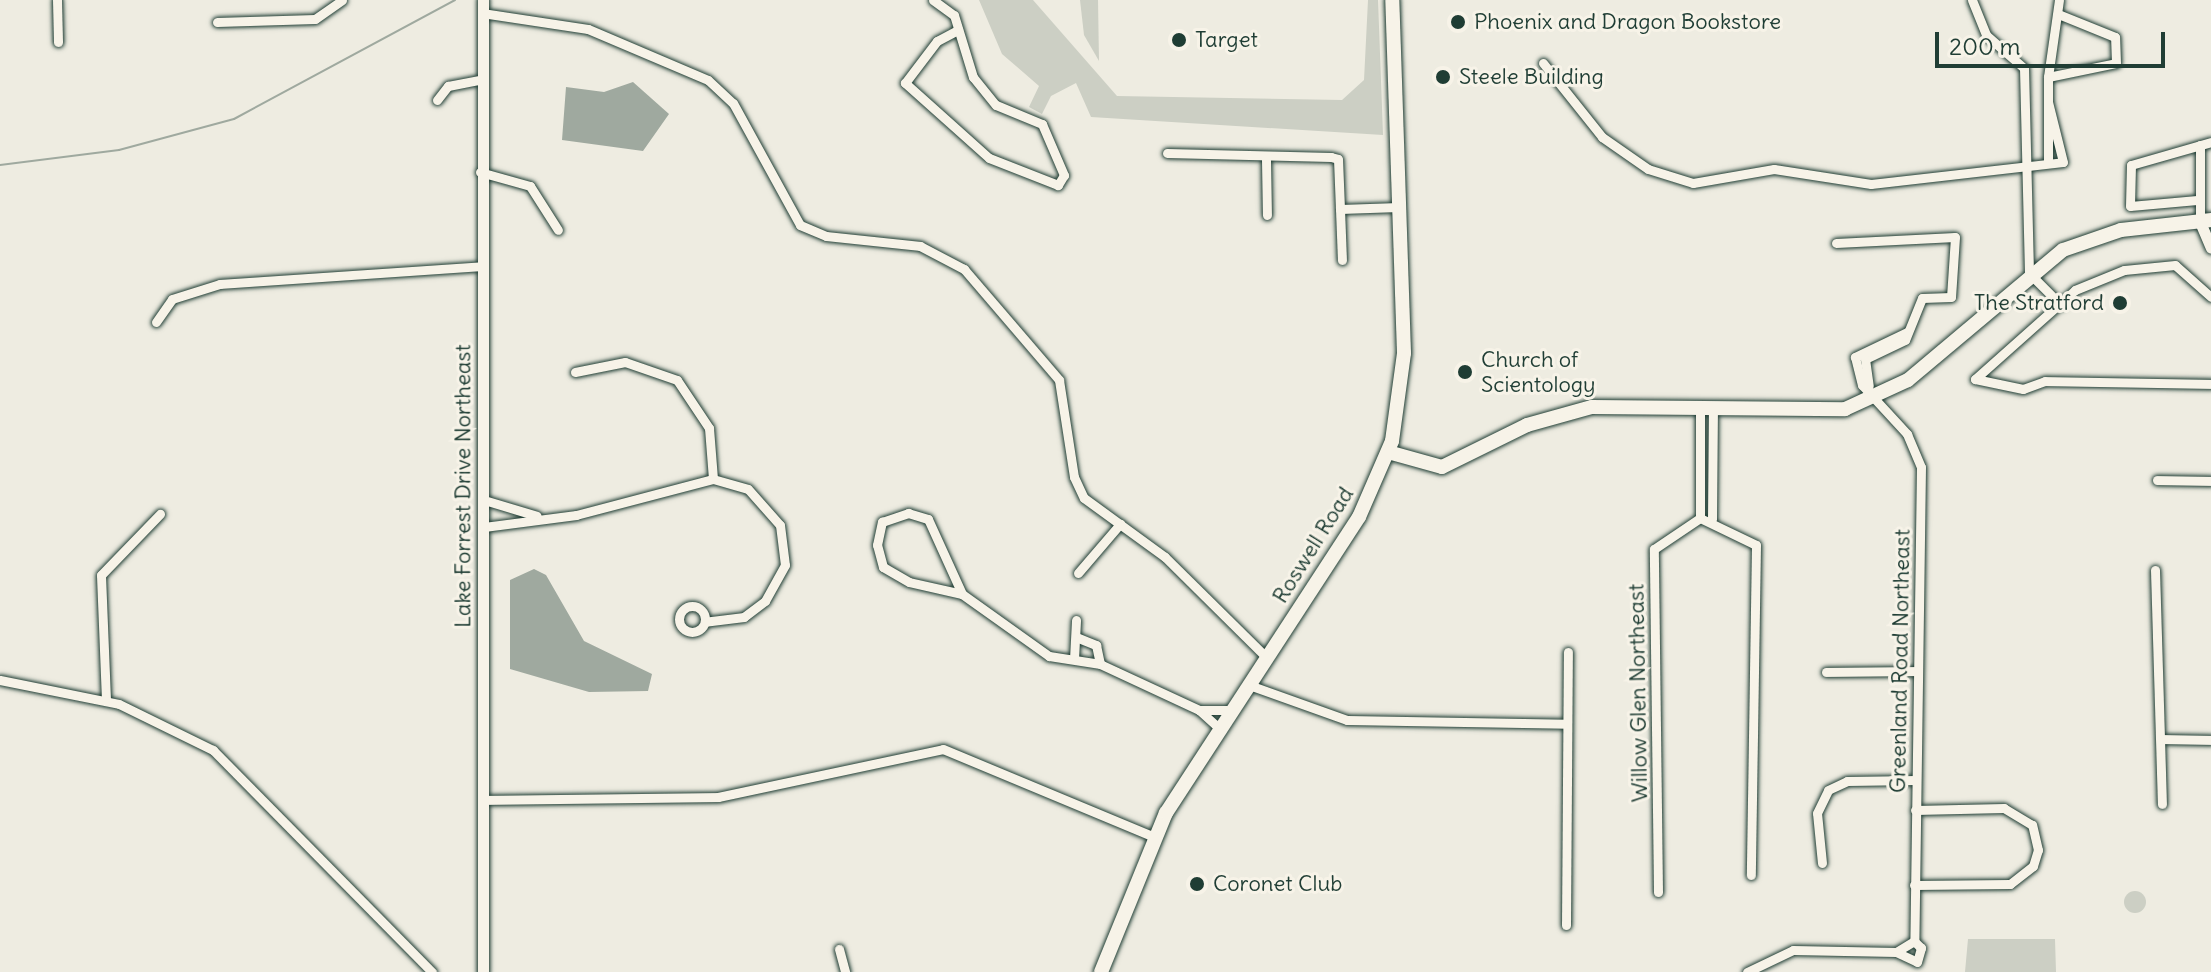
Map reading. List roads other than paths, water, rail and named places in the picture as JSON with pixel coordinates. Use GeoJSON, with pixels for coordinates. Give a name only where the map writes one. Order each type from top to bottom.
{"type":"FeatureCollection","features":[{"type":"Feature","properties":{"kind":"main road","name":"Roswell Road"},"geometry":{"type":"LineString","coordinates":[[1101,972],[1154,837],[1220,729],[1359,517],[1388,452],[1403,377],[1392,0]]}},
{"type":"Feature","properties":{"kind":"main road"},"geometry":{"type":"LineString","coordinates":[[1388,452],[1442,467],[1565,412],[1818,412],[1872,392],[1925,367],[2029,273],[2096,236],[2205,221]]}},
{"type":"Feature","properties":{"kind":"street"},"geometry":{"type":"LineString","coordinates":[[57,0],[58,42]]}},
{"type":"Feature","properties":{"kind":"street"},"geometry":{"type":"LineString","coordinates":[[217,22],[315,19],[342,0]]}},
{"type":"Feature","properties":{"kind":"street"},"geometry":{"type":"LineString","coordinates":[[933,0],[954,15],[973,77],[996,105],[1042,124],[1064,175],[1058,185],[989,158],[905,83],[937,41],[958,30]]}},
{"type":"Feature","properties":{"kind":"street"},"geometry":{"type":"LineString","coordinates":[[1972,0],[1986,35],[2024,68],[2029,273],[2061,305]]}},
{"type":"Feature","properties":{"kind":"street"},"geometry":{"type":"LineString","coordinates":[[1543,63],[1602,137],[1677,181],[1774,169],[1871,184],[1954,169],[2027,169],[2048,163],[2048,77],[2059,0]]}},
{"type":"Feature","properties":{"kind":"street"},"geometry":{"type":"LineString","coordinates":[[482,6],[588,29],[708,80],[733,103],[800,225],[826,236],[920,246],[964,269],[1054,371],[1069,409],[1078,488],[1165,557],[1267,658]]}},
{"type":"Feature","properties":{"kind":"street","name":"Lake Forrest Drive Northeast"},"geometry":{"type":"LineString","coordinates":[[482,6],[479,80],[484,500],[483,972]]}},
{"type":"Feature","properties":{"kind":"street"},"geometry":{"type":"LineString","coordinates":[[2048,77],[2116,63],[2115,37],[2058,14]]}},
{"type":"Feature","properties":{"kind":"street"},"geometry":{"type":"LineString","coordinates":[[437,100],[448,86],[479,80]]}},
{"type":"Feature","properties":{"kind":"street"},"geometry":{"type":"LineString","coordinates":[[2197,200],[2130,206],[2131,165],[2211,142]]}},
{"type":"Feature","properties":{"kind":"street"},"geometry":{"type":"LineString","coordinates":[[2200,145],[2197,200],[2211,248]]}},
{"type":"Feature","properties":{"kind":"street"},"geometry":{"type":"LineString","coordinates":[[1167,153],[1266,160],[1338,159],[1342,260]]}},
{"type":"Feature","properties":{"kind":"street"},"geometry":{"type":"LineString","coordinates":[[1266,160],[1267,215]]}},
{"type":"Feature","properties":{"kind":"street"},"geometry":{"type":"LineString","coordinates":[[480,172],[530,186],[558,230]]}},
{"type":"Feature","properties":{"kind":"street"},"geometry":{"type":"LineString","coordinates":[[1340,209],[1399,207]]}},
{"type":"Feature","properties":{"kind":"street"},"geometry":{"type":"LineString","coordinates":[[1836,243],[1955,237],[1951,297],[1922,298],[1896,349],[1865,359],[1872,392]]}},
{"type":"Feature","properties":{"kind":"street"},"geometry":{"type":"LineString","coordinates":[[2211,297],[2175,265],[2124,270],[2075,290],[1975,379],[2023,389],[2045,381],[2211,384]]}},
{"type":"Feature","properties":{"kind":"street"},"geometry":{"type":"LineString","coordinates":[[156,322],[172,299],[220,284],[481,266]]}},
{"type":"Feature","properties":{"kind":"street"},"geometry":{"type":"LineString","coordinates":[[575,372],[625,362],[677,380],[709,428],[713,479]]}},
{"type":"Feature","properties":{"kind":"street","name":"Greenland Road Northeast"},"geometry":{"type":"LineString","coordinates":[[1872,392],[1920,461],[1914,941]]}},
{"type":"Feature","properties":{"kind":"street"},"geometry":{"type":"LineString","coordinates":[[1706,410],[1700,518],[1712,519],[1756,545],[1751,875]]}},
{"type":"Feature","properties":{"kind":"street"},"geometry":{"type":"LineString","coordinates":[[1706,410],[1712,519]]}},
{"type":"Feature","properties":{"kind":"street"},"geometry":{"type":"LineString","coordinates":[[484,527],[520,522],[537,516],[576,515],[713,479],[748,489],[772,511],[785,541],[785,565],[765,601],[744,617],[705,622]]}},
{"type":"Feature","properties":{"kind":"street"},"geometry":{"type":"LineString","coordinates":[[2157,480],[2211,481]]}},
{"type":"Feature","properties":{"kind":"street"},"geometry":{"type":"LineString","coordinates":[[484,500],[519,508],[537,516]]}},
{"type":"Feature","properties":{"kind":"street"},"geometry":{"type":"LineString","coordinates":[[519,508],[520,522]]}},
{"type":"Feature","properties":{"kind":"street"},"geometry":{"type":"LineString","coordinates":[[962,594],[928,519],[908,513],[882,522],[877,545],[883,567],[909,582],[962,594],[1024,642],[1074,659],[1100,664],[1199,710],[1220,729]]}},
{"type":"Feature","properties":{"kind":"street"},"geometry":{"type":"LineString","coordinates":[[106,700],[101,575],[160,514]]}},
{"type":"Feature","properties":{"kind":"street","name":"Willow Glen Northeast"},"geometry":{"type":"LineString","coordinates":[[1658,892],[1654,549],[1700,518]]}},
{"type":"Feature","properties":{"kind":"street"},"geometry":{"type":"LineString","coordinates":[[1078,573],[1120,524]]}},
{"type":"Feature","properties":{"kind":"street"},"geometry":{"type":"LineString","coordinates":[[2155,570],[2164,739],[2162,804]]}},
{"type":"Feature","properties":{"kind":"street"},"geometry":{"type":"LineString","coordinates":[[1074,659],[1076,620]]}},
{"type":"Feature","properties":{"kind":"street"},"geometry":{"type":"LineString","coordinates":[[1076,637],[1096,645],[1100,664]]}},
{"type":"Feature","properties":{"kind":"street"},"geometry":{"type":"LineString","coordinates":[[1566,925],[1568,652]]}},
{"type":"Feature","properties":{"kind":"street"},"geometry":{"type":"LineString","coordinates":[[1826,672],[1917,671]]}},
{"type":"Feature","properties":{"kind":"street"},"geometry":{"type":"LineString","coordinates":[[0,680],[106,700],[184,733],[240,770],[310,854],[429,968],[418,972]]}},
{"type":"Feature","properties":{"kind":"street"},"geometry":{"type":"LineString","coordinates":[[1249,685],[1347,720],[1567,724]]}},
{"type":"Feature","properties":{"kind":"street"},"geometry":{"type":"LineString","coordinates":[[1199,710],[1233,710]]}},
{"type":"Feature","properties":{"kind":"street"},"geometry":{"type":"LineString","coordinates":[[2164,739],[2211,740]]}},
{"type":"Feature","properties":{"kind":"street"},"geometry":{"type":"LineString","coordinates":[[483,800],[718,797],[943,749],[1154,837]]}},
{"type":"Feature","properties":{"kind":"street"},"geometry":{"type":"LineString","coordinates":[[1822,863],[1817,813],[1828,790],[1847,781],[1916,780]]}},
{"type":"Feature","properties":{"kind":"street"},"geometry":{"type":"LineString","coordinates":[[1914,885],[2010,884],[2033,866],[2038,850],[2032,825],[2004,808],[1915,810]]}},
{"type":"Feature","properties":{"kind":"street"},"geometry":{"type":"LineString","coordinates":[[1747,972],[1804,949],[1896,952],[1917,962],[1921,948],[1914,941],[1896,952]]}},
{"type":"Feature","properties":{"kind":"street"},"geometry":{"type":"LineString","coordinates":[[839,949],[845,972]]}},
{"type":"Feature","properties":{"kind":"waterway"},"geometry":{"type":"LineString","coordinates":[[0,165],[119,150],[234,119],[455,0]]}},
{"type":"Feature","properties":{"kind":"place","name":"Phoenix and Dragon Bookstore"},"geometry":{"type":"Point","coordinates":[1458,22]}},
{"type":"Feature","properties":{"kind":"place","name":"Target"},"geometry":{"type":"Point","coordinates":[1179,40]}},
{"type":"Feature","properties":{"kind":"place","name":"Steele Building"},"geometry":{"type":"Point","coordinates":[1443,77]}},
{"type":"Feature","properties":{"kind":"place","name":"The Stratford"},"geometry":{"type":"Point","coordinates":[2120,303]}},
{"type":"Feature","properties":{"kind":"place","name":"Church of Scientology"},"geometry":{"type":"Point","coordinates":[1465,372]}},
{"type":"Feature","properties":{"kind":"place","name":"Coronet Club"},"geometry":{"type":"Point","coordinates":[1197,884]}}]}
